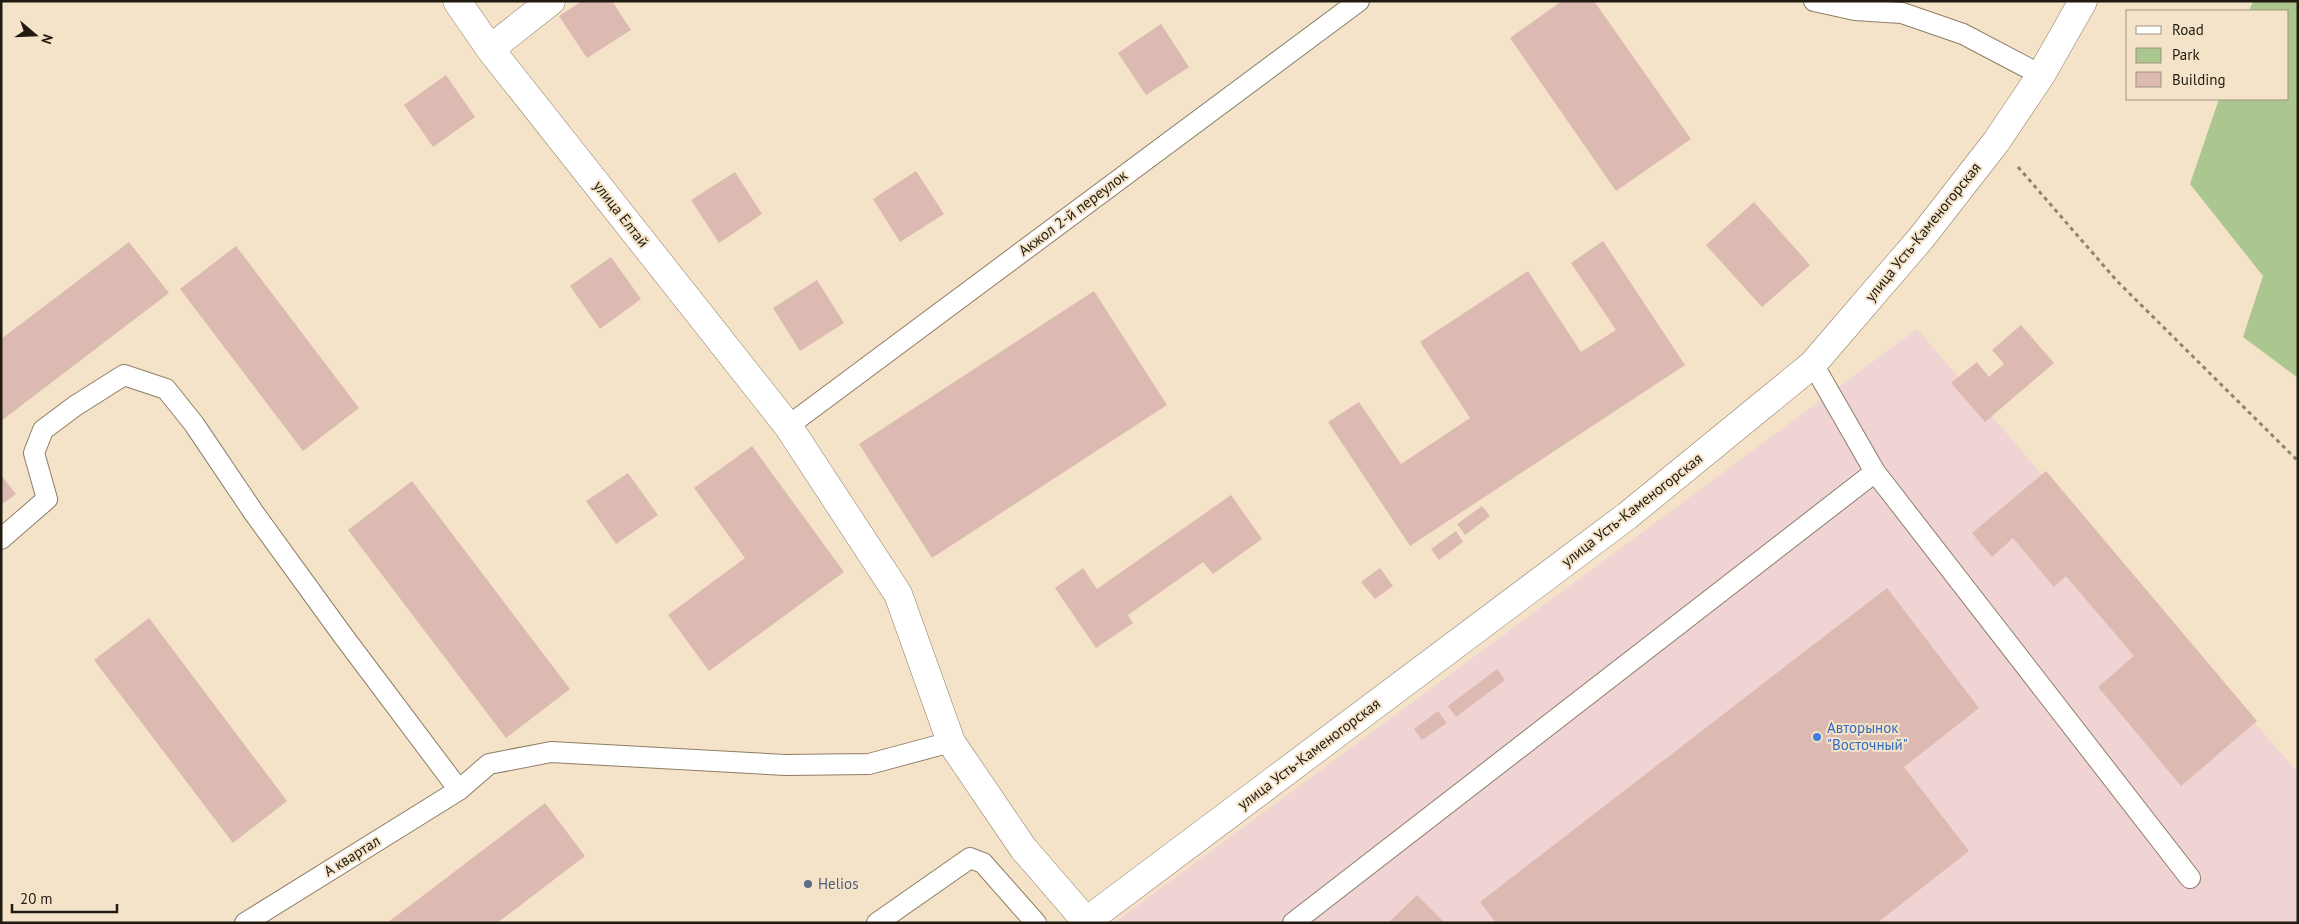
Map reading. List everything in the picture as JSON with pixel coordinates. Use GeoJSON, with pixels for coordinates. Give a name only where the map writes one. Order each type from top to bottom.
{"type":"FeatureCollection","features":[{"type":"Feature","properties":{"kind":"street","name":"улица Елтай"},"geometry":{"type":"LineString","coordinates":[[457,1],[490,49],[788,426],[898,594],[951,742],[1023,848],[1085,922]]}},
{"type":"Feature","properties":{"kind":"street"},"geometry":{"type":"LineString","coordinates":[[490,49],[551,1]]}},
{"type":"Feature","properties":{"kind":"street","name":"улица Усть-Каменогорская"},"geometry":{"type":"LineString","coordinates":[[1085,922],[1627,516],[1813,364],[1922,237],[1996,142],[2041,75],[2083,1]]}},
{"type":"Feature","properties":{"kind":"lane","name":"Акжол 2-й переулок"},"geometry":{"type":"LineString","coordinates":[[788,426],[1359,1]]}},
{"type":"Feature","properties":{"kind":"lane"},"geometry":{"type":"LineString","coordinates":[[1814,1],[1854,10],[1902,13],[1963,34],[2041,75]]}},
{"type":"Feature","properties":{"kind":"lane"},"geometry":{"type":"LineString","coordinates":[[1813,364],[1875,472],[2190,878]]}},
{"type":"Feature","properties":{"kind":"lane"},"geometry":{"type":"LineString","coordinates":[[1,539],[47,499],[34,453],[43,430],[75,406],[124,375],[166,389],[194,424],[254,513],[344,637],[459,790]]}},
{"type":"Feature","properties":{"kind":"lane"},"geometry":{"type":"LineString","coordinates":[[1293,923],[1875,472]]}},
{"type":"Feature","properties":{"kind":"lane","name":"А квартал"},"geometry":{"type":"LineString","coordinates":[[245,923],[459,790],[489,764],[551,752],[785,765],[869,764],[951,742]]}},
{"type":"Feature","properties":{"kind":"lane"},"geometry":{"type":"LineString","coordinates":[[876,923],[970,858],[983,863],[1036,923]]}},
{"type":"Feature","properties":{"kind":"path"},"geometry":{"type":"LineString","coordinates":[[1996,142],[2117,282],[2298,461]]}},
{"type":"Feature","properties":{"kind":"shaded area"},"geometry":{"type":"Polygon","coordinates":[[[1917,329],[2298,773],[2298,923],[1114,923],[1917,329]]]}},
{"type":"Feature","properties":{"kind":"green space"},"geometry":{"type":"Polygon","coordinates":[[[2253,1],[2298,1],[2298,378],[2243,337],[2263,276],[2190,184],[2219,100],[2289,100],[2289,10],[2249,10],[2253,1]]]}},
{"type":"Feature","properties":{"kind":"building"},"geometry":{"type":"Polygon","coordinates":[[[582,1],[612,1],[631,30],[587,58],[559,16],[582,1]]]}},
{"type":"Feature","properties":{"kind":"building"},"geometry":{"type":"Polygon","coordinates":[[[1562,1],[1594,1],[1691,139],[1616,191],[1510,38],[1562,1]]]}},
{"type":"Feature","properties":{"kind":"building"},"geometry":{"type":"Polygon","coordinates":[[[1161,24],[1189,67],[1146,95],[1118,53],[1161,24]]]}},
{"type":"Feature","properties":{"kind":"building"},"geometry":{"type":"Polygon","coordinates":[[[446,75],[475,117],[433,147],[404,105],[446,75]]]}},
{"type":"Feature","properties":{"kind":"building"},"geometry":{"type":"Polygon","coordinates":[[[916,171],[944,214],[900,242],[873,199],[916,171]]]}},
{"type":"Feature","properties":{"kind":"building"},"geometry":{"type":"Polygon","coordinates":[[[735,172],[762,214],[719,243],[691,200],[735,172]]]}},
{"type":"Feature","properties":{"kind":"building"},"geometry":{"type":"Polygon","coordinates":[[[1754,202],[1810,265],[1762,307],[1706,245],[1754,202]]]}},
{"type":"Feature","properties":{"kind":"building"},"geometry":{"type":"Polygon","coordinates":[[[1603,241],[1685,365],[1410,546],[1328,422],[1359,402],[1401,464],[1470,418],[1420,342],[1528,271],[1581,352],[1616,330],[1571,263],[1603,241]]]}},
{"type":"Feature","properties":{"kind":"building"},"geometry":{"type":"Polygon","coordinates":[[[129,242],[169,293],[1,421],[1,339],[129,242]]]}},
{"type":"Feature","properties":{"kind":"building"},"geometry":{"type":"Polygon","coordinates":[[[236,246],[359,408],[303,451],[180,289],[236,246]]]}},
{"type":"Feature","properties":{"kind":"building"},"geometry":{"type":"Polygon","coordinates":[[[611,257],[641,299],[600,329],[570,286],[611,257]]]}},
{"type":"Feature","properties":{"kind":"building"},"geometry":{"type":"Polygon","coordinates":[[[817,280],[844,323],[800,351],[773,308],[817,280]]]}},
{"type":"Feature","properties":{"kind":"building"},"geometry":{"type":"Polygon","coordinates":[[[1094,291],[1167,405],[932,558],[859,444],[1094,291]]]}},
{"type":"Feature","properties":{"kind":"building"},"geometry":{"type":"Polygon","coordinates":[[[2021,325],[2054,363],[1985,422],[1951,383],[1977,362],[1989,377],[2004,364],[1992,350],[2021,325]]]}},
{"type":"Feature","properties":{"kind":"building"},"geometry":{"type":"Polygon","coordinates":[[[752,446],[844,572],[709,671],[668,615],[745,558],[694,488],[752,446]]]}},
{"type":"Feature","properties":{"kind":"building"},"geometry":{"type":"Polygon","coordinates":[[[2046,471],[2257,721],[2181,786],[2098,687],[2134,656],[2066,576],[2054,587],[2013,538],[1992,557],[1972,533],[2046,471]]]}},
{"type":"Feature","properties":{"kind":"building"},"geometry":{"type":"Polygon","coordinates":[[[628,473],[658,515],[616,544],[586,501],[628,473]]]}},
{"type":"Feature","properties":{"kind":"building"},"geometry":{"type":"Polygon","coordinates":[[[1,475],[16,494],[1,505],[1,475]]]}},
{"type":"Feature","properties":{"kind":"building"},"geometry":{"type":"Polygon","coordinates":[[[412,481],[570,689],[506,738],[348,530],[412,481]]]}},
{"type":"Feature","properties":{"kind":"building"},"geometry":{"type":"Polygon","coordinates":[[[1231,495],[1262,539],[1213,574],[1203,562],[1128,615],[1133,623],[1096,648],[1055,588],[1083,568],[1097,589],[1231,495]]]}},
{"type":"Feature","properties":{"kind":"building"},"geometry":{"type":"Polygon","coordinates":[[[1482,506],[1490,516],[1465,535],[1457,524],[1482,506]]]}},
{"type":"Feature","properties":{"kind":"building"},"geometry":{"type":"Polygon","coordinates":[[[1456,531],[1463,542],[1439,560],[1431,549],[1456,531]]]}},
{"type":"Feature","properties":{"kind":"building"},"geometry":{"type":"Polygon","coordinates":[[[1380,568],[1393,586],[1375,599],[1361,582],[1380,568]]]}},
{"type":"Feature","properties":{"kind":"building","name":"Авторынок \"Восточный\""},"geometry":{"type":"Polygon","coordinates":[[[1887,588],[1979,708],[1904,767],[1969,851],[1877,923],[1496,923],[1480,902],[1887,588]]]}},
{"type":"Feature","properties":{"kind":"building"},"geometry":{"type":"Polygon","coordinates":[[[149,618],[287,801],[233,843],[94,660],[149,618]]]}},
{"type":"Feature","properties":{"kind":"building"},"geometry":{"type":"Polygon","coordinates":[[[1497,669],[1505,680],[1456,717],[1448,706],[1497,669]]]}},
{"type":"Feature","properties":{"kind":"building"},"geometry":{"type":"Polygon","coordinates":[[[1438,711],[1447,723],[1422,740],[1414,729],[1438,711]]]}},
{"type":"Feature","properties":{"kind":"building"},"geometry":{"type":"Polygon","coordinates":[[[545,803],[585,856],[497,923],[387,923],[545,803]]]}},
{"type":"Feature","properties":{"kind":"building"},"geometry":{"type":"Polygon","coordinates":[[[1417,895],[1445,923],[1388,923],[1417,895]]]}},
{"type":"Feature","properties":{"kind":"place","name":"Авторынок \"Восточный\""},"geometry":{"type":"Point","coordinates":[1817,737]}},
{"type":"Feature","properties":{"kind":"place","name":"Helios"},"geometry":{"type":"Point","coordinates":[808,884]}}]}
